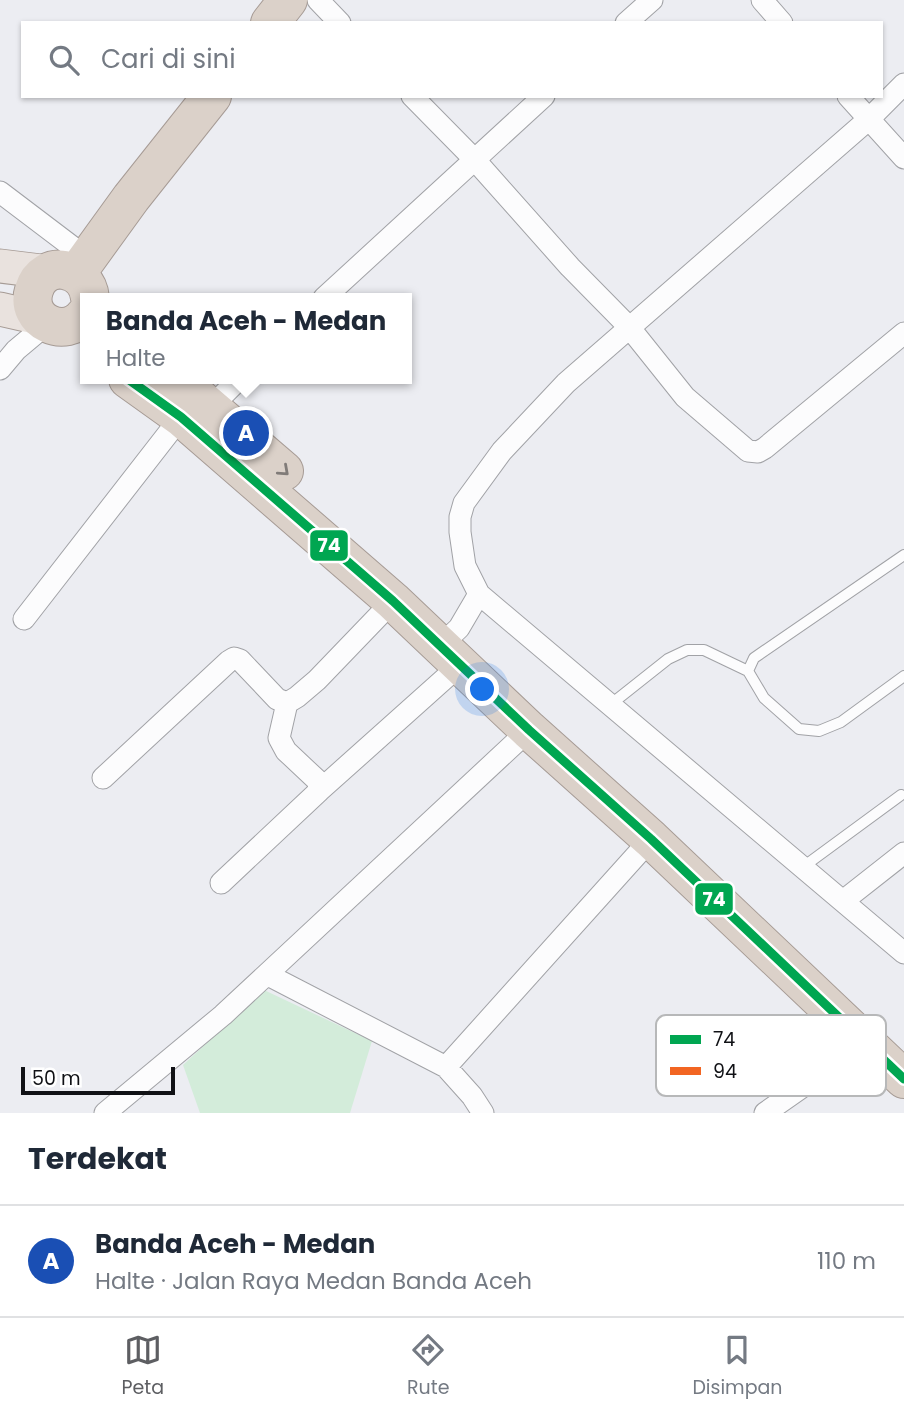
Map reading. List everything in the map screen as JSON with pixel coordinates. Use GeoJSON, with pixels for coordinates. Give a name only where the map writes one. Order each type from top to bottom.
{"type":"FeatureCollection","features":[{"type":"Feature","properties":{"kind":"highway"},"geometry":{"type":"LineString","coordinates":[[272,21],[288,0]]}},
{"type":"Feature","properties":{"kind":"highway"},"geometry":{"type":"LineString","coordinates":[[64,326],[32,302],[33,293],[42,277],[76,276],[210,98]]}},
{"type":"Feature","properties":{"kind":"highway"},"geometry":{"type":"LineString","coordinates":[[138,384],[196,412],[454,646],[870,1015]]}},
{"type":"Feature","properties":{"kind":"highway"},"geometry":{"type":"LineString","coordinates":[[180,384],[196,412],[393,601],[454,646],[529,730],[651,839],[837,1015]]}},
{"type":"Feature","properties":{"kind":"highway"},"geometry":{"type":"LineString","coordinates":[[886,1029],[904,1045]]}},
{"type":"Feature","properties":{"kind":"highway"},"geometry":{"type":"LineString","coordinates":[[886,1062],[904,1079]]}},
{"type":"Feature","properties":{"kind":"main road"},"geometry":{"type":"LineString","coordinates":[[0,266],[76,276]]}},
{"type":"Feature","properties":{"kind":"main road"},"geometry":{"type":"LineString","coordinates":[[0,309],[64,326]]}},
{"type":"Feature","properties":{"kind":"street"},"geometry":{"type":"LineString","coordinates":[[318,0],[338,21]]}},
{"type":"Feature","properties":{"kind":"street"},"geometry":{"type":"LineString","coordinates":[[628,21],[652,0]]}},
{"type":"Feature","properties":{"kind":"street"},"geometry":{"type":"LineString","coordinates":[[762,0],[780,21]]}},
{"type":"Feature","properties":{"kind":"street"},"geometry":{"type":"LineString","coordinates":[[904,84],[869,119],[566,383],[502,451],[464,503],[460,532],[465,566],[479,594],[904,953]]}},
{"type":"Feature","properties":{"kind":"street"},"geometry":{"type":"LineString","coordinates":[[414,98],[629,327],[685,397],[748,451],[765,448],[904,333]]}},
{"type":"Feature","properties":{"kind":"street"},"geometry":{"type":"LineString","coordinates":[[329,293],[542,98]]}},
{"type":"Feature","properties":{"kind":"street"},"geometry":{"type":"LineString","coordinates":[[850,98],[904,158]]}},
{"type":"Feature","properties":{"kind":"street"},"geometry":{"type":"LineString","coordinates":[[0,192],[76,276]]}},
{"type":"Feature","properties":{"kind":"street"},"geometry":{"type":"LineString","coordinates":[[0,369],[16,351],[64,326]]}},
{"type":"Feature","properties":{"kind":"street"},"geometry":{"type":"LineString","coordinates":[[24,619],[196,412],[232,384]]}},
{"type":"Feature","properties":{"kind":"street"},"geometry":{"type":"LineString","coordinates":[[221,883],[319,791],[454,646],[479,594]]}},
{"type":"Feature","properties":{"kind":"street"},"geometry":{"type":"LineString","coordinates":[[319,791],[318,781],[286,751],[279,738],[287,704],[317,680],[393,601]]}},
{"type":"Feature","properties":{"kind":"street"},"geometry":{"type":"LineString","coordinates":[[103,778],[234,658],[240,660],[277,699],[287,704]]}},
{"type":"Feature","properties":{"kind":"street"},"geometry":{"type":"LineString","coordinates":[[105,1113],[268,975],[529,730]]}},
{"type":"Feature","properties":{"kind":"street"},"geometry":{"type":"LineString","coordinates":[[446,1067],[651,839]]}},
{"type":"Feature","properties":{"kind":"street"},"geometry":{"type":"LineString","coordinates":[[843,901],[904,853]]}},
{"type":"Feature","properties":{"kind":"street"},"geometry":{"type":"LineString","coordinates":[[268,975],[446,1067],[483,1113]]}},
{"type":"Feature","properties":{"kind":"street"},"geometry":{"type":"LineString","coordinates":[[765,1113],[789,1096]]}},
{"type":"Feature","properties":{"kind":"lane"},"geometry":{"type":"LineString","coordinates":[[748,671],[754,658],[904,555]]}},
{"type":"Feature","properties":{"kind":"lane"},"geometry":{"type":"LineString","coordinates":[[610,705],[668,659],[687,650],[704,650],[748,671],[764,698],[799,729],[819,731],[841,722],[904,676]]}},
{"type":"Feature","properties":{"kind":"lane"},"geometry":{"type":"LineString","coordinates":[[803,867],[901,795]]}},
{"type":"Feature","properties":{"kind":"green space"},"geometry":{"type":"Polygon","coordinates":[[[264,990],[372,1041],[350,1113],[200,1113],[183,1065],[264,990]]]}},
{"type":"Feature","properties":{"kind":"transit line","name":"74"},"geometry":{"type":"LineString","coordinates":[[135,384],[181,417],[393,601],[837,1015]]}},
{"type":"Feature","properties":{"kind":"transit line","name":"74"},"geometry":{"type":"LineString","coordinates":[[886,1062],[904,1079]]}},
{"type":"Feature","properties":{"kind":"place","name":"Banda Aceh - Medan"},"geometry":{"type":"Point","coordinates":[246,433]}}]}
